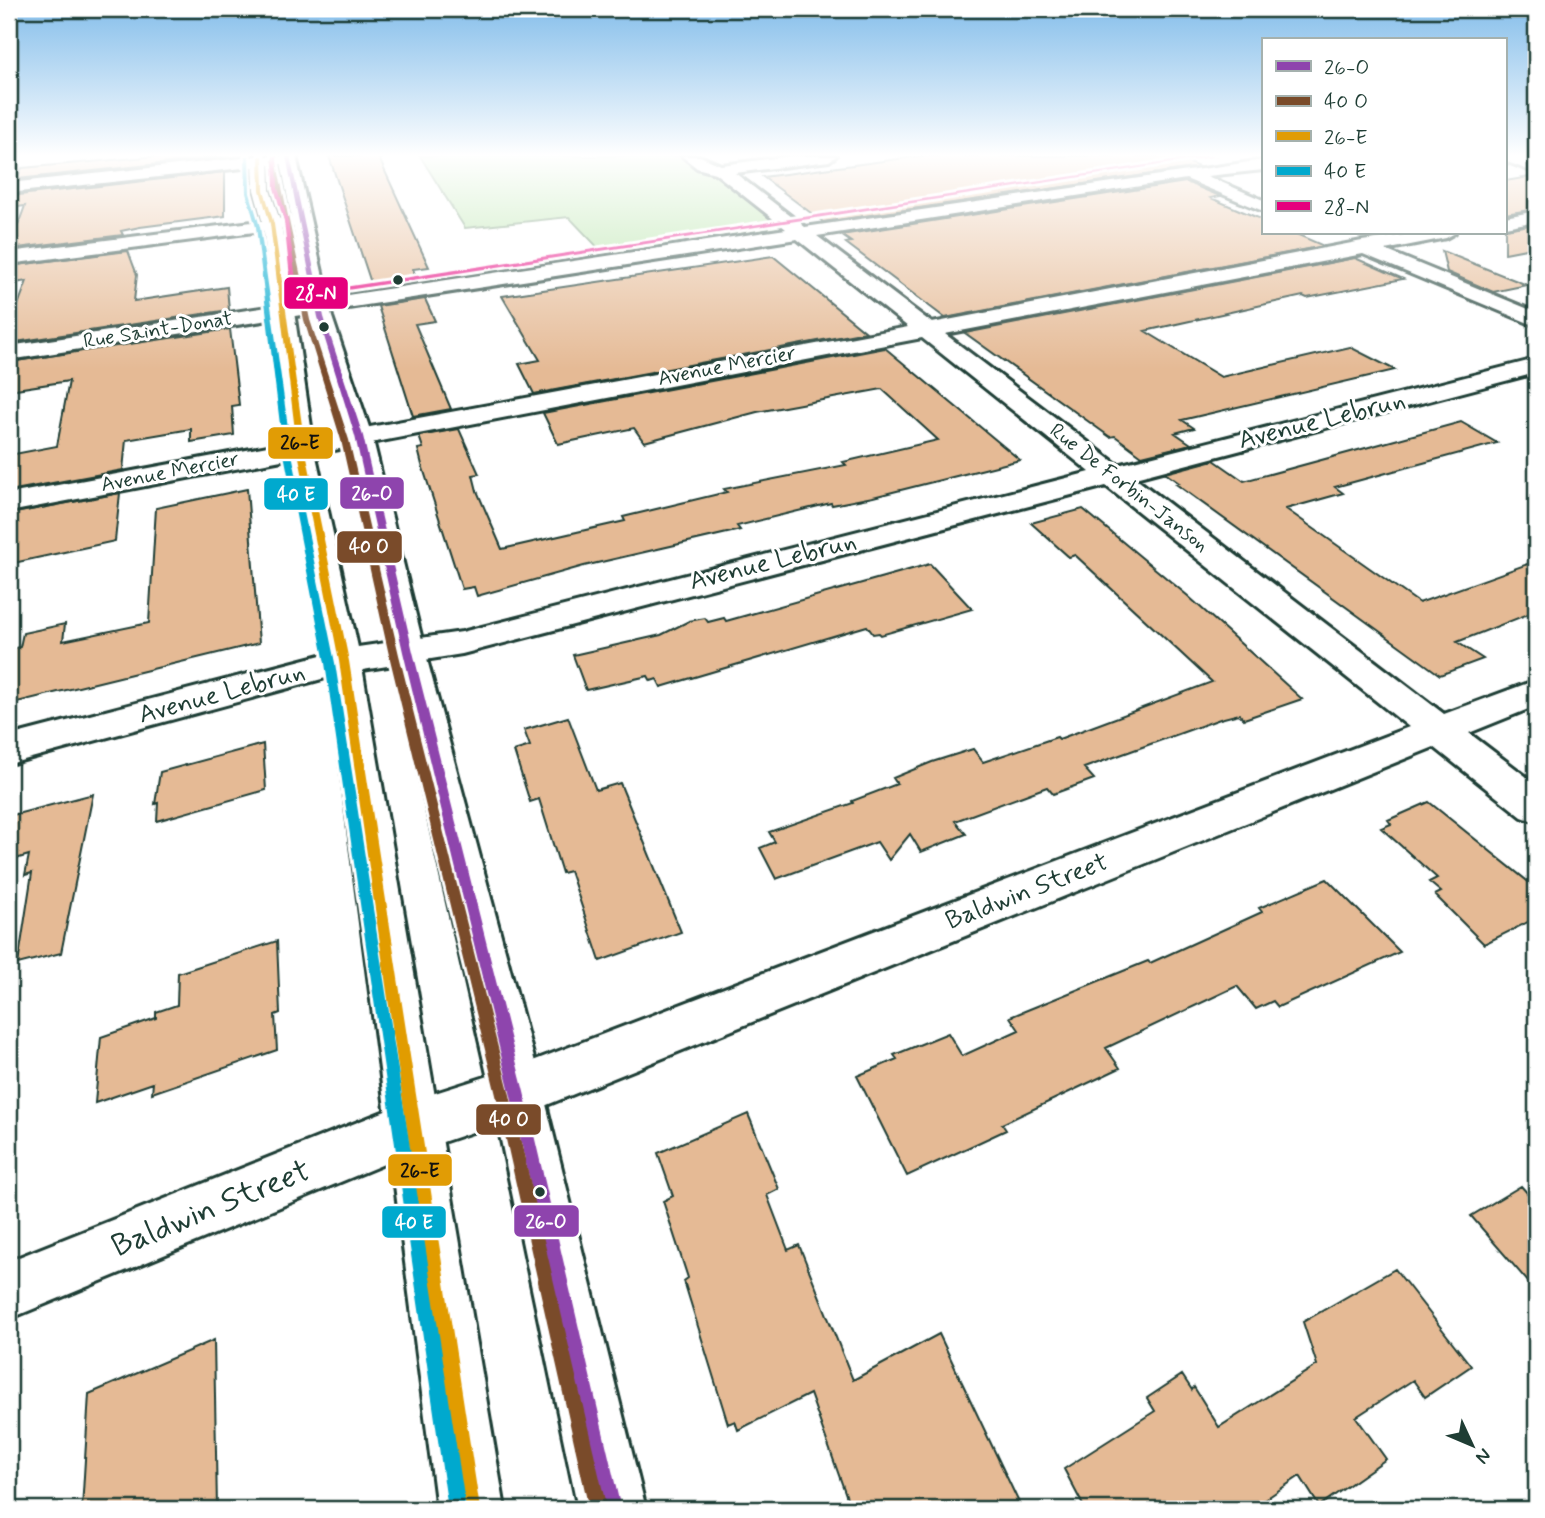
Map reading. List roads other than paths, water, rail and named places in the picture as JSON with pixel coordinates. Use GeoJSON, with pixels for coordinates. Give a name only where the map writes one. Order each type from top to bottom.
{"type":"FeatureCollection","features":[{"type":"Feature","properties":{"kind":"street"},"geometry":{"type":"LineString","coordinates":[[9,258],[250,227]]}},
{"type":"Feature","properties":{"kind":"street"},"geometry":{"type":"LineString","coordinates":[[272,227],[301,446],[344,661],[471,1509]]}},
{"type":"Feature","properties":{"kind":"street"},"geometry":{"type":"LineString","coordinates":[[302,227],[319,307],[359,436],[408,652],[517,1092],[612,1509]]}},
{"type":"Feature","properties":{"kind":"street","name":"Rue De Forbin-Janson"},"geometry":{"type":"LineString","coordinates":[[793,227],[1536,806]]}},
{"type":"Feature","properties":{"kind":"street","name":"Rue Saint-Donat"},"geometry":{"type":"LineString","coordinates":[[9,353],[841,227]]}},
{"type":"Feature","properties":{"kind":"street"},"geometry":{"type":"LineString","coordinates":[[1330,234],[1536,320]]}},
{"type":"Feature","properties":{"kind":"street","name":"Avenue Mercier"},"geometry":{"type":"LineString","coordinates":[[9,502],[1441,234]]}},
{"type":"Feature","properties":{"kind":"street","name":"Avenue Lebrun"},"geometry":{"type":"LineString","coordinates":[[9,750],[344,661],[461,643],[1536,366]]}},
{"type":"Feature","properties":{"kind":"street","name":"Baldwin Street"},"geometry":{"type":"LineString","coordinates":[[9,1290],[413,1126],[517,1092],[1536,692]]}}]}
